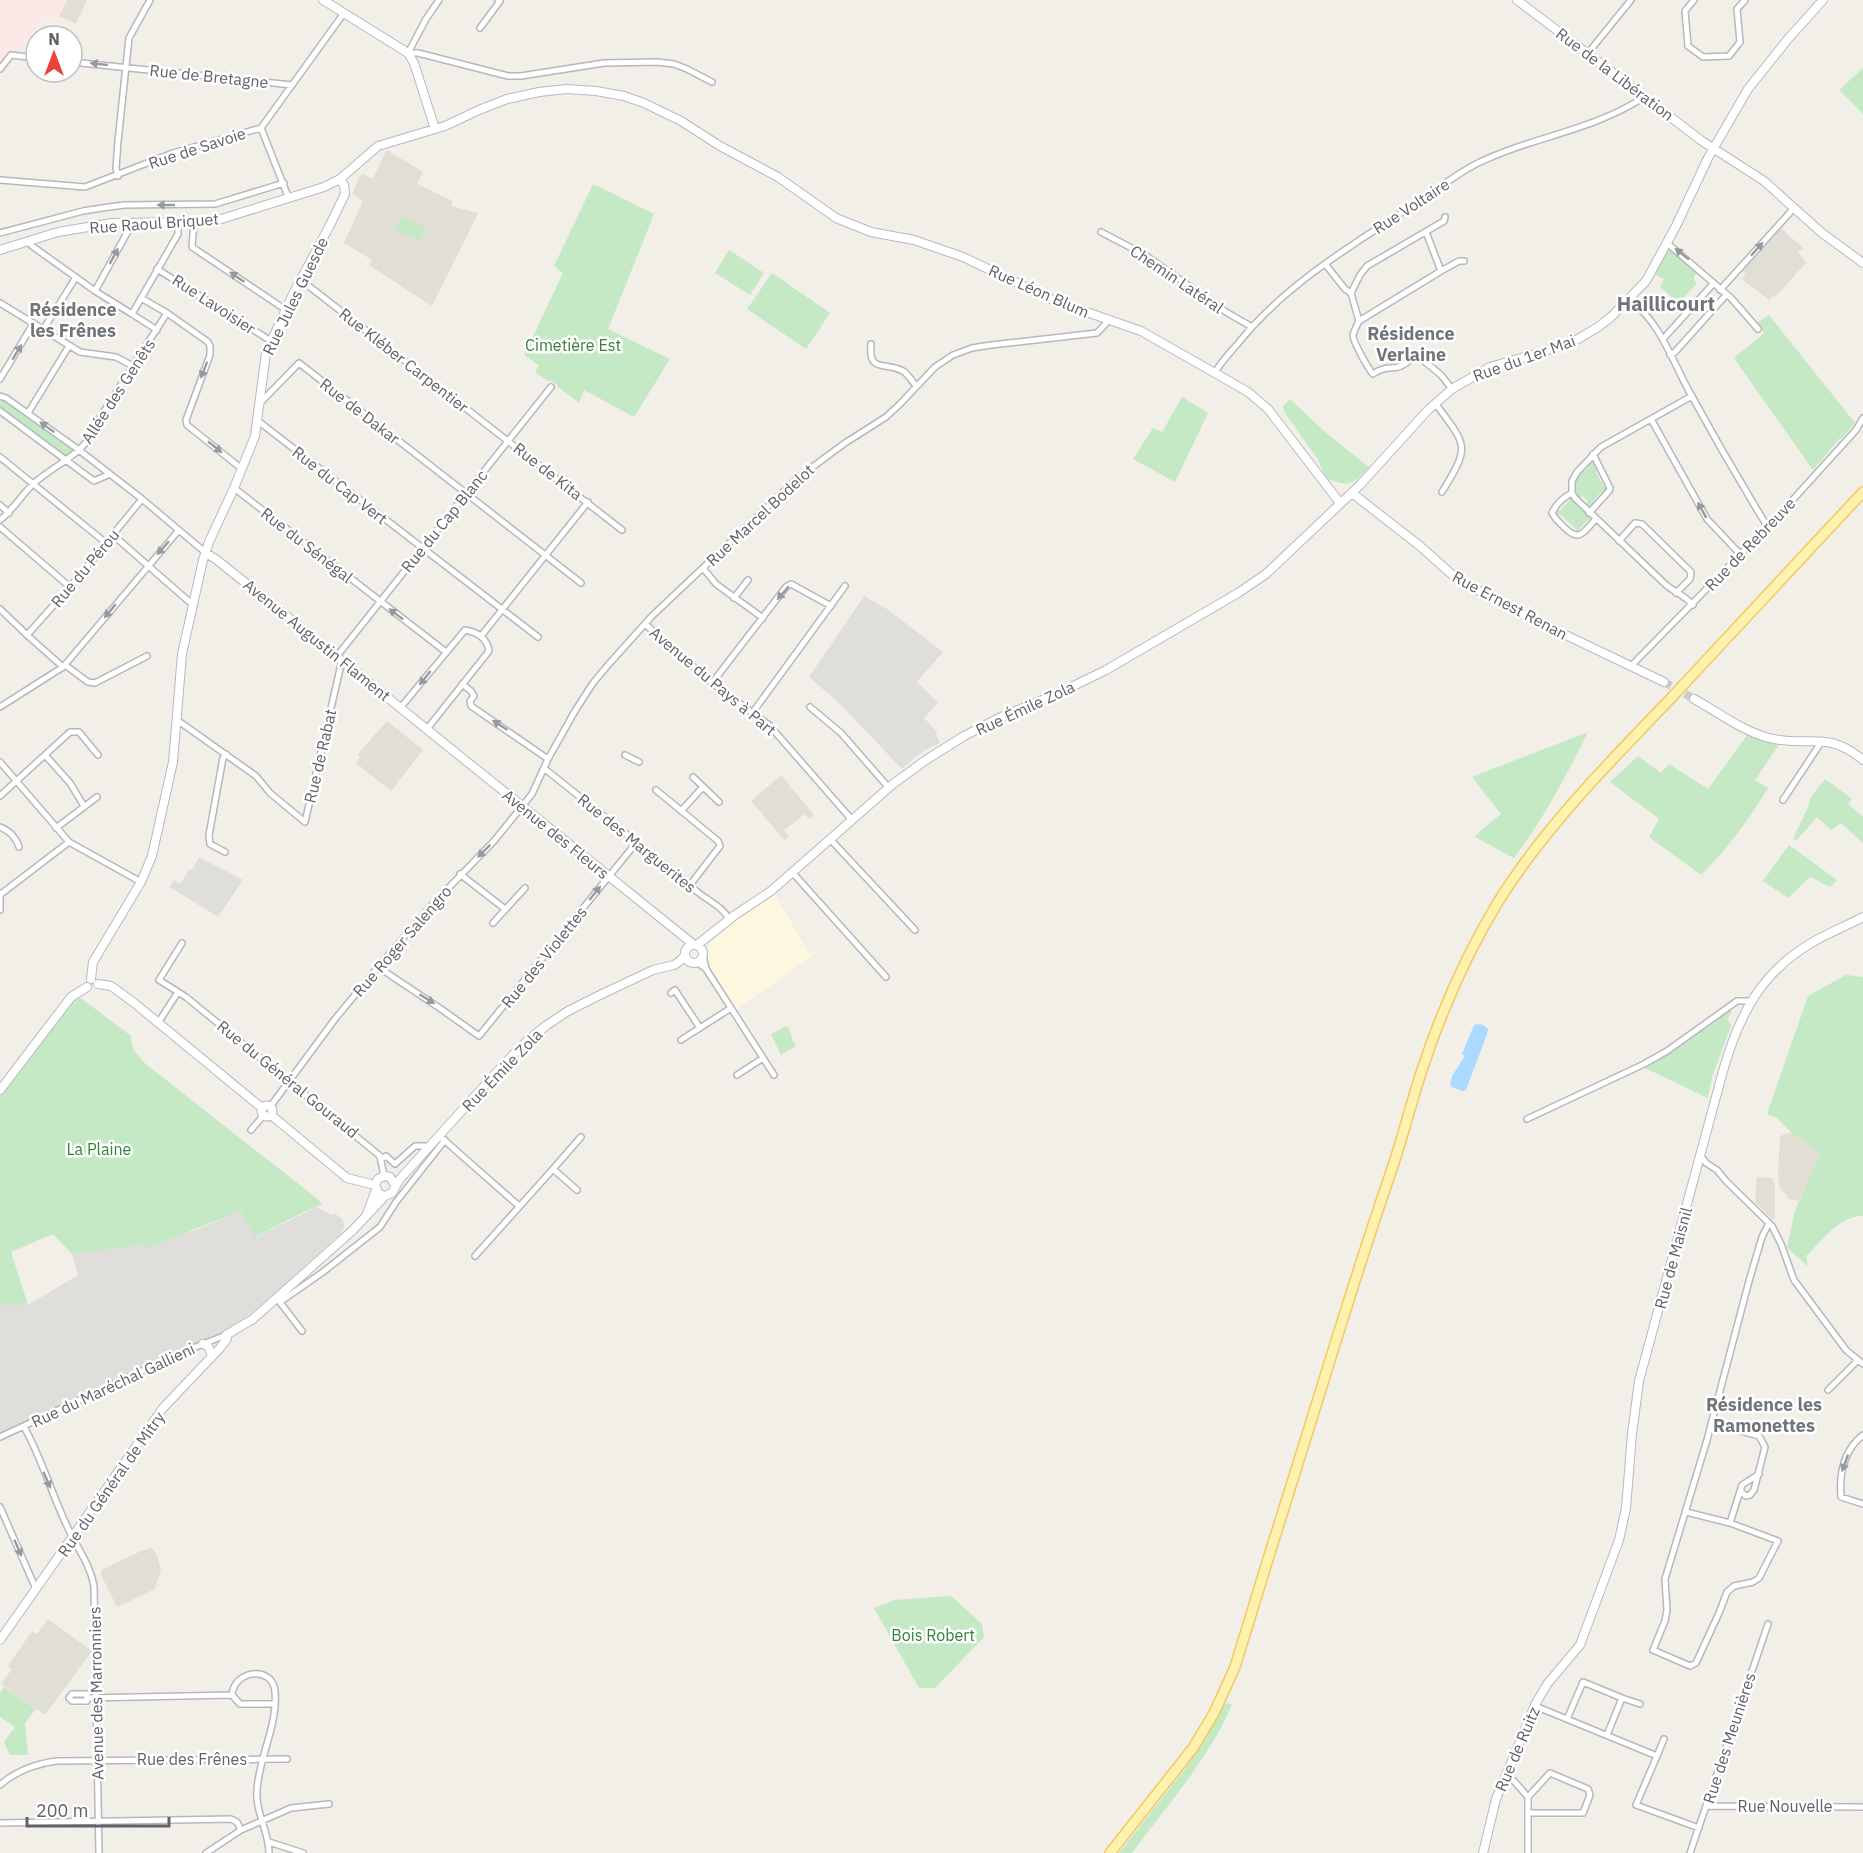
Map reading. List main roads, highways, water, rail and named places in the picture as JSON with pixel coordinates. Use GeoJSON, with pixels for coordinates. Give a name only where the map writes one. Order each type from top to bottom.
{"type":"FeatureCollection","features":[{"type":"Feature","properties":{"kind":"main road"},"geometry":{"type":"LineString","coordinates":[[1110,1853],[1193,1749],[1214,1713],[1234,1667],[1342,1316],[1393,1166],[1421,1073],[1447,1002],[1469,955],[1499,901],[1527,858],[1568,807],[1863,492]]}},
{"type":"Feature","properties":{"kind":"water"},"geometry":{"type":"Polygon","coordinates":[[[1478,1024],[1488,1029],[1487,1034],[1466,1090],[1462,1091],[1450,1084],[1452,1076],[1465,1056],[1462,1054],[1474,1025],[1478,1024]]]}},
{"type":"Feature","properties":{"kind":"tunnel"},"geometry":{"type":"LineString","coordinates":[[1664,682],[1694,699]]}},
{"type":"Feature","properties":{"kind":"district","name":"Haillicourt"},"geometry":{"type":"Point","coordinates":[1666,304]}},
{"type":"Feature","properties":{"kind":"district","name":"Résidence les Frênes"},"geometry":{"type":"Point","coordinates":[73,320]}},
{"type":"Feature","properties":{"kind":"district","name":"Résidence Verlaine"},"geometry":{"type":"Point","coordinates":[1411,344]}},
{"type":"Feature","properties":{"kind":"district","name":"Résidence les Ramonettes"},"geometry":{"type":"Point","coordinates":[1764,1415]}},
{"type":"Feature","properties":{"kind":"park label","name":"Cimetière Est"},"geometry":{"type":"Point","coordinates":[573,345]}},
{"type":"Feature","properties":{"kind":"park label","name":"La Plaine"},"geometry":{"type":"Point","coordinates":[99,1149]}},
{"type":"Feature","properties":{"kind":"park label","name":"Bois Robert"},"geometry":{"type":"Point","coordinates":[933,1635]}}]}
